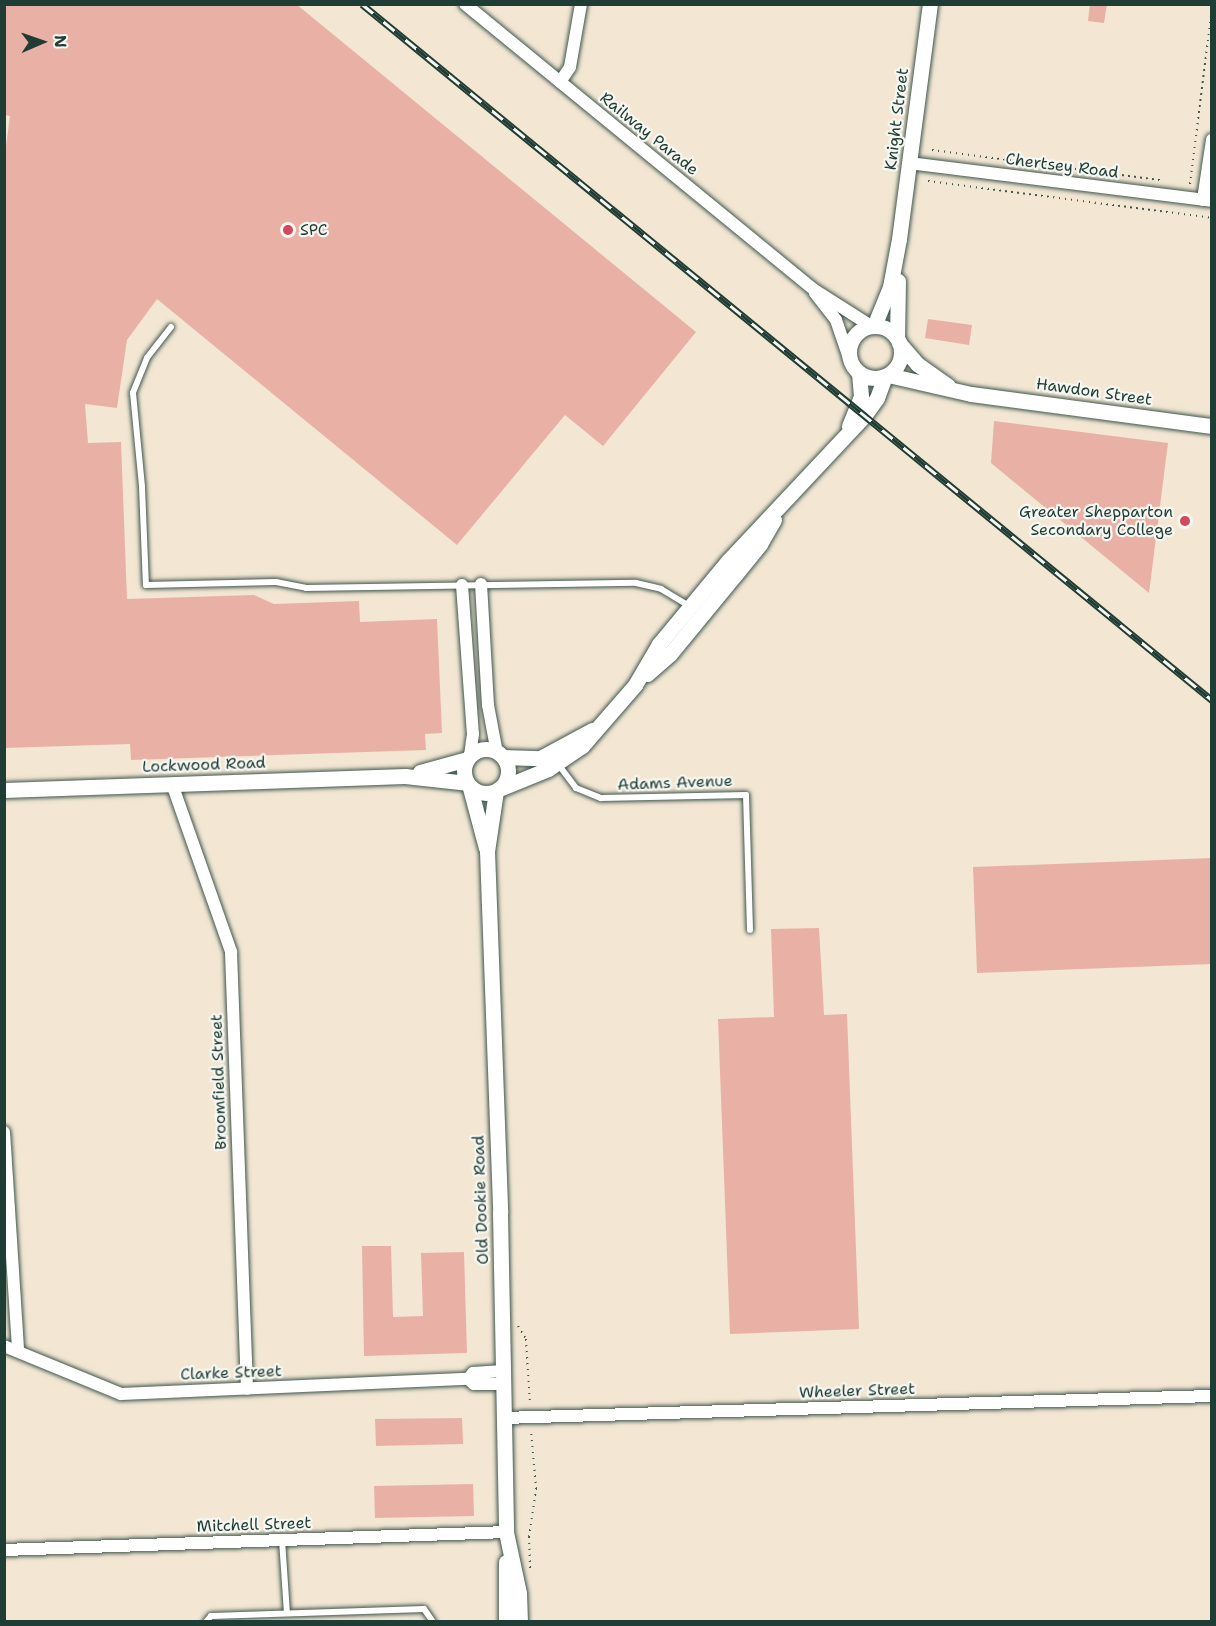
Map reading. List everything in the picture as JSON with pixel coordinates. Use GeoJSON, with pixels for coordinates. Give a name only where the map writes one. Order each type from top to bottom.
{"type":"FeatureCollection","features":[{"type":"Feature","properties":{"kind":"street","name":"Railway Parade"},"geometry":{"type":"LineString","coordinates":[[465,4],[813,289],[872,326]]}},
{"type":"Feature","properties":{"kind":"street"},"geometry":{"type":"LineString","coordinates":[[560,82],[570,67],[581,4]]}},
{"type":"Feature","properties":{"kind":"street","name":"Knight Street"},"geometry":{"type":"LineString","coordinates":[[872,326],[890,287],[899,239],[930,4]]}},
{"type":"Feature","properties":{"kind":"street"},"geometry":{"type":"LineString","coordinates":[[1207,201],[1205,186],[1212,140]]}},
{"type":"Feature","properties":{"kind":"street","name":"Chertsey Road"},"geometry":{"type":"LineString","coordinates":[[909,163],[1207,201]]}},
{"type":"Feature","properties":{"kind":"street","name":"Knight Street"},"geometry":{"type":"LineString","coordinates":[[898,341],[899,239]]}},
{"type":"Feature","properties":{"kind":"street","name":"Railway Parade"},"geometry":{"type":"LineString","coordinates":[[813,289],[836,320],[854,367]]}},
{"type":"Feature","properties":{"kind":"street"},"geometry":{"type":"LineString","coordinates":[[462,585],[473,737],[464,774],[469,785],[485,794],[558,763],[582,746],[635,685],[670,654],[728,561],[780,509],[878,398],[887,376],[900,357],[898,341],[887,329],[872,326],[852,339],[854,367],[861,396],[839,441]]}},
{"type":"Feature","properties":{"kind":"street","name":"Hawdon Street"},"geometry":{"type":"LineString","coordinates":[[898,341],[933,377],[971,394]]}},
{"type":"Feature","properties":{"kind":"street"},"geometry":{"type":"LineString","coordinates":[[854,367],[872,378],[887,376]]}},
{"type":"Feature","properties":{"kind":"street","name":"Hawdon Street"},"geometry":{"type":"LineString","coordinates":[[887,376],[971,394],[1212,426]]}},
{"type":"Feature","properties":{"kind":"street"},"geometry":{"type":"LineString","coordinates":[[695,611],[735,575],[760,544],[780,509]]}},
{"type":"Feature","properties":{"kind":"street"},"geometry":{"type":"LineString","coordinates":[[728,561],[735,575]]}},
{"type":"Feature","properties":{"kind":"street"},"geometry":{"type":"LineString","coordinates":[[481,585],[488,705],[507,778],[497,790]]}},
{"type":"Feature","properties":{"kind":"street"},"geometry":{"type":"LineString","coordinates":[[468,758],[483,749],[500,755],[540,758],[600,725]]}},
{"type":"Feature","properties":{"kind":"street","name":"Lockwood Road"},"geometry":{"type":"LineString","coordinates":[[405,776],[468,758]]}},
{"type":"Feature","properties":{"kind":"street","name":"Lockwood Road"},"geometry":{"type":"LineString","coordinates":[[4,790],[405,776],[469,785]]}},
{"type":"Feature","properties":{"kind":"street","name":"Broomfield Street"},"geometry":{"type":"LineString","coordinates":[[172,784],[231,952],[247,1389]]}},
{"type":"Feature","properties":{"kind":"street","name":"Old Dookie Road"},"geometry":{"type":"LineString","coordinates":[[469,785],[487,851]]}},
{"type":"Feature","properties":{"kind":"street","name":"Old Dookie Road"},"geometry":{"type":"LineString","coordinates":[[497,790],[487,851],[503,1378],[507,1548],[506,1622]]}},
{"type":"Feature","properties":{"kind":"street"},"geometry":{"type":"LineString","coordinates":[[5,1135],[18,1351]]}},
{"type":"Feature","properties":{"kind":"street","name":"Clarke Street"},"geometry":{"type":"LineString","coordinates":[[4,1346],[121,1394],[468,1379],[473,1373],[503,1378]]}},
{"type":"Feature","properties":{"kind":"street","name":"Wheeler Street"},"geometry":{"type":"LineString","coordinates":[[503,1418],[1212,1396]]}},
{"type":"Feature","properties":{"kind":"street","name":"Mitchell Street"},"geometry":{"type":"LineString","coordinates":[[4,1550],[506,1532]]}},
{"type":"Feature","properties":{"kind":"street","name":"Old Dookie Road"},"geometry":{"type":"LineString","coordinates":[[507,1548],[519,1593],[520,1622]]}},
{"type":"Feature","properties":{"kind":"lane"},"geometry":{"type":"LineString","coordinates":[[171,327],[147,357],[133,393],[142,487],[146,585],[276,582],[306,588],[636,583],[661,589],[695,611]]}},
{"type":"Feature","properties":{"kind":"lane","name":"Adams Avenue"},"geometry":{"type":"LineString","coordinates":[[558,763],[576,788],[601,798],[746,795],[750,930]]}},
{"type":"Feature","properties":{"kind":"lane"},"geometry":{"type":"LineString","coordinates":[[282,1540],[287,1613]]}},
{"type":"Feature","properties":{"kind":"lane"},"geometry":{"type":"LineString","coordinates":[[206,1622],[211,1616],[244,1618],[287,1613],[424,1609],[433,1622]]}},
{"type":"Feature","properties":{"kind":"lane"},"geometry":{"type":"LineString","coordinates":[[297,1613],[299,1622]]}},
{"type":"Feature","properties":{"kind":"path"},"geometry":{"type":"LineString","coordinates":[[1190,184],[1212,8]]}},
{"type":"Feature","properties":{"kind":"path"},"geometry":{"type":"LineString","coordinates":[[932,150],[1167,181]]}},
{"type":"Feature","properties":{"kind":"path"},"geometry":{"type":"LineString","coordinates":[[928,181],[1212,218]]}},
{"type":"Feature","properties":{"kind":"path"},"geometry":{"type":"LineString","coordinates":[[1178,182],[1205,186]]}},
{"type":"Feature","properties":{"kind":"path"},"geometry":{"type":"LineString","coordinates":[[516,1324],[526,1339],[536,1489],[528,1537],[530,1579]]}},
{"type":"Feature","properties":{"kind":"building","name":"SPC"},"geometry":{"type":"Polygon","coordinates":[[[4,4],[296,4],[696,332],[603,446],[565,415],[457,545],[157,299],[127,340],[117,408],[85,404],[88,443],[121,442],[127,599],[254,595],[274,604],[359,601],[360,622],[437,619],[442,733],[425,734],[426,750],[131,760],[130,744],[4,748],[4,161],[10,116],[4,115],[4,4]]]}},
{"type":"Feature","properties":{"kind":"building"},"geometry":{"type":"Polygon","coordinates":[[[1090,4],[1107,4],[1104,23],[1088,21],[1090,4]]]}},
{"type":"Feature","properties":{"kind":"building"},"geometry":{"type":"Polygon","coordinates":[[[928,319],[972,325],[969,345],[925,338],[928,319]]]}},
{"type":"Feature","properties":{"kind":"building"},"geometry":{"type":"Polygon","coordinates":[[[994,421],[1168,443],[1149,593],[991,463],[994,421]]]}},
{"type":"Feature","properties":{"kind":"building"},"geometry":{"type":"Polygon","coordinates":[[[1212,858],[1212,964],[977,973],[973,867],[1212,858]]]}},
{"type":"Feature","properties":{"kind":"building"},"geometry":{"type":"Polygon","coordinates":[[[819,928],[824,1015],[847,1014],[859,1329],[730,1334],[718,1019],[774,1017],[771,929],[819,928]]]}},
{"type":"Feature","properties":{"kind":"building"},"geometry":{"type":"Polygon","coordinates":[[[362,1246],[391,1246],[393,1317],[423,1316],[421,1253],[464,1252],[467,1353],[364,1356],[362,1246]]]}},
{"type":"Feature","properties":{"kind":"building"},"geometry":{"type":"Polygon","coordinates":[[[462,1418],[463,1444],[376,1446],[375,1419],[462,1418]]]}},
{"type":"Feature","properties":{"kind":"building"},"geometry":{"type":"Polygon","coordinates":[[[473,1484],[474,1516],[375,1518],[374,1486],[473,1484]]]}},
{"type":"Feature","properties":{"kind":"railway"},"geometry":{"type":"LineString","coordinates":[[362,4],[1212,700]]}},
{"type":"Feature","properties":{"kind":"place","name":"SPC"},"geometry":{"type":"Point","coordinates":[288,230]}},
{"type":"Feature","properties":{"kind":"place","name":"Greater Shepparton Secondary College"},"geometry":{"type":"Point","coordinates":[1185,521]}}]}
